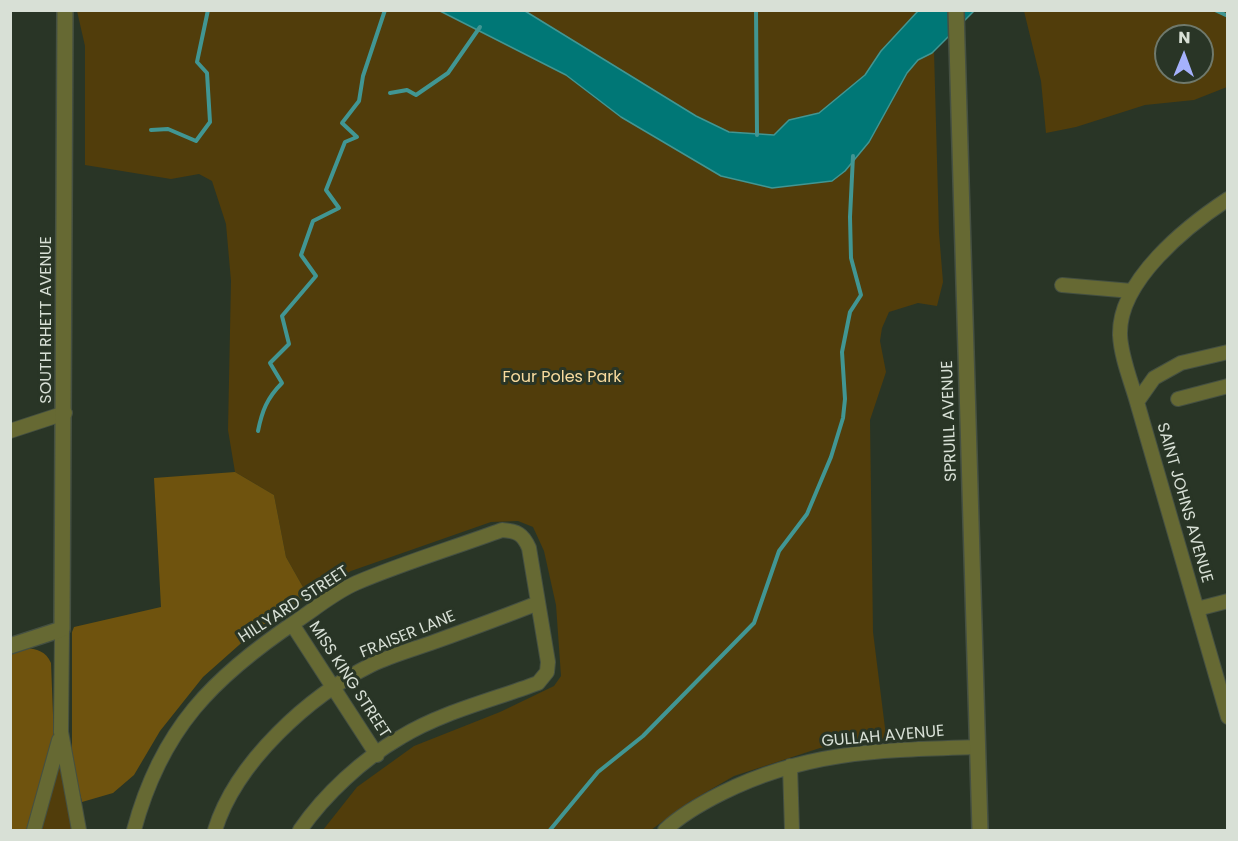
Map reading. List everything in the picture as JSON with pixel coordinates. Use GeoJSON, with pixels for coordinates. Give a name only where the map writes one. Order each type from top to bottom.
{"type":"FeatureCollection","features":[{"type":"Feature","properties":{"kind":"street","name":"SOUTH RHETT AVENUE"},"geometry":{"type":"LineString","coordinates":[[62,629],[65,10]]}},
{"type":"Feature","properties":{"kind":"street","name":"SPRUILL AVENUE"},"geometry":{"type":"LineString","coordinates":[[956,10],[980,831]]}},
{"type":"Feature","properties":{"kind":"street","name":"SAINT JOHNS AVENUE"},"geometry":{"type":"LineString","coordinates":[[1227,199],[1208,212],[1152,264],[1132,291],[1123,314],[1120,335],[1227,717]]}},
{"type":"Feature","properties":{"kind":"street"},"geometry":{"type":"LineString","coordinates":[[1062,285],[1132,291]]}},
{"type":"Feature","properties":{"kind":"street"},"geometry":{"type":"LineString","coordinates":[[1137,402],[1154,378],[1181,363],[1227,352]]}},
{"type":"Feature","properties":{"kind":"street"},"geometry":{"type":"LineString","coordinates":[[1178,399],[1227,386]]}},
{"type":"Feature","properties":{"kind":"street"},"geometry":{"type":"LineString","coordinates":[[10,431],[64,413]]}},
{"type":"Feature","properties":{"kind":"street","name":"HILLYARD STREET"},"geometry":{"type":"LineString","coordinates":[[134,831],[148,784],[165,749],[202,698],[250,652],[354,584],[502,530],[517,532],[524,537],[529,548],[548,662],[544,678],[538,683],[427,724],[400,738],[377,755]]}},
{"type":"Feature","properties":{"kind":"street"},"geometry":{"type":"LineString","coordinates":[[1197,609],[1227,601]]}},
{"type":"Feature","properties":{"kind":"street","name":"FRAISER LANE"},"geometry":{"type":"LineString","coordinates":[[215,831],[234,788],[253,763],[293,720],[334,688],[372,665],[538,603]]}},
{"type":"Feature","properties":{"kind":"street","name":"MISS KING STREET"},"geometry":{"type":"LineString","coordinates":[[292,624],[377,755]]}},
{"type":"Feature","properties":{"kind":"street"},"geometry":{"type":"LineString","coordinates":[[10,646],[62,629],[61,732],[79,831]]}},
{"type":"Feature","properties":{"kind":"street"},"geometry":{"type":"LineString","coordinates":[[34,831],[61,732]]}},
{"type":"Feature","properties":{"kind":"street","name":"GULLAH AVENUE"},"geometry":{"type":"LineString","coordinates":[[665,831],[710,799],[755,776],[790,766],[838,754],[978,747]]}},
{"type":"Feature","properties":{"kind":"street"},"geometry":{"type":"LineString","coordinates":[[300,831],[324,801],[377,755]]}},
{"type":"Feature","properties":{"kind":"street"},"geometry":{"type":"LineString","coordinates":[[790,766],[792,831]]}},
{"type":"Feature","properties":{"kind":"green space","name":"Four Poles Park"},"geometry":{"type":"Polygon","coordinates":[[[77,11],[440,11],[566,75],[596,99],[652,136],[720,175],[845,171],[869,142],[907,73],[918,60],[934,51],[939,233],[943,282],[937,306],[918,303],[889,312],[882,328],[880,341],[886,372],[870,420],[873,632],[886,736],[881,740],[820,748],[734,776],[689,802],[651,830],[323,830],[357,787],[414,746],[500,712],[554,686],[561,676],[556,605],[544,551],[533,527],[518,521],[491,522],[351,571],[308,596],[286,557],[274,495],[235,472],[228,430],[231,281],[226,224],[212,181],[199,174],[171,179],[85,165],[85,46],[77,11]]]}},
{"type":"Feature","properties":{"kind":"green space"},"geometry":{"type":"Polygon","coordinates":[[[525,11],[918,11],[881,51],[865,75],[819,113],[790,120],[774,135],[729,132],[696,116],[525,11]]]}},
{"type":"Feature","properties":{"kind":"green space"},"geometry":{"type":"Polygon","coordinates":[[[1024,11],[1227,11],[1227,87],[1194,100],[1145,105],[1076,127],[1046,133],[1041,81],[1024,11]]]}},
{"type":"Feature","properties":{"kind":"green space"},"geometry":{"type":"Polygon","coordinates":[[[59,767],[62,767],[75,830],[40,830],[48,796],[59,767]]]}},
{"type":"Feature","properties":{"kind":"shaded area"},"geometry":{"type":"Polygon","coordinates":[[[235,472],[274,495],[286,557],[308,596],[256,630],[203,677],[160,731],[134,775],[113,793],[82,802],[72,760],[72,632],[74,627],[161,607],[154,478],[235,472]]]}},
{"type":"Feature","properties":{"kind":"shaded area"},"geometry":{"type":"Polygon","coordinates":[[[25,648],[41,651],[51,663],[54,740],[28,830],[11,830],[10,653],[25,648]]]}},
{"type":"Feature","properties":{"kind":"water"},"geometry":{"type":"Polygon","coordinates":[[[440,11],[525,11],[696,116],[729,132],[774,135],[789,120],[819,113],[865,75],[881,51],[918,11],[974,11],[932,53],[918,60],[907,73],[869,142],[845,171],[832,181],[772,188],[721,176],[621,117],[566,75],[440,11]]]}},
{"type":"Feature","properties":{"kind":"waterway"},"geometry":{"type":"LineString","coordinates":[[151,130],[168,129],[196,141],[210,122],[207,73],[197,62],[208,10]]}},
{"type":"Feature","properties":{"kind":"waterway"},"geometry":{"type":"LineString","coordinates":[[258,431],[266,405],[282,383],[270,363],[289,344],[282,316],[316,276],[301,255],[313,221],[339,208],[326,190],[345,142],[357,137],[342,123],[359,101],[363,76],[385,10]]}},
{"type":"Feature","properties":{"kind":"waterway"},"geometry":{"type":"LineString","coordinates":[[756,10],[757,135]]}},
{"type":"Feature","properties":{"kind":"waterway"},"geometry":{"type":"LineString","coordinates":[[1215,10],[1228,16]]}},
{"type":"Feature","properties":{"kind":"waterway"},"geometry":{"type":"LineString","coordinates":[[390,93],[407,90],[416,95],[448,73],[480,27]]}},
{"type":"Feature","properties":{"kind":"waterway"},"geometry":{"type":"LineString","coordinates":[[550,830],[598,772],[643,736],[754,623],[779,551],[807,514],[831,457],[843,418],[845,399],[842,352],[850,312],[861,295],[851,258],[850,217],[853,156]]}}]}
